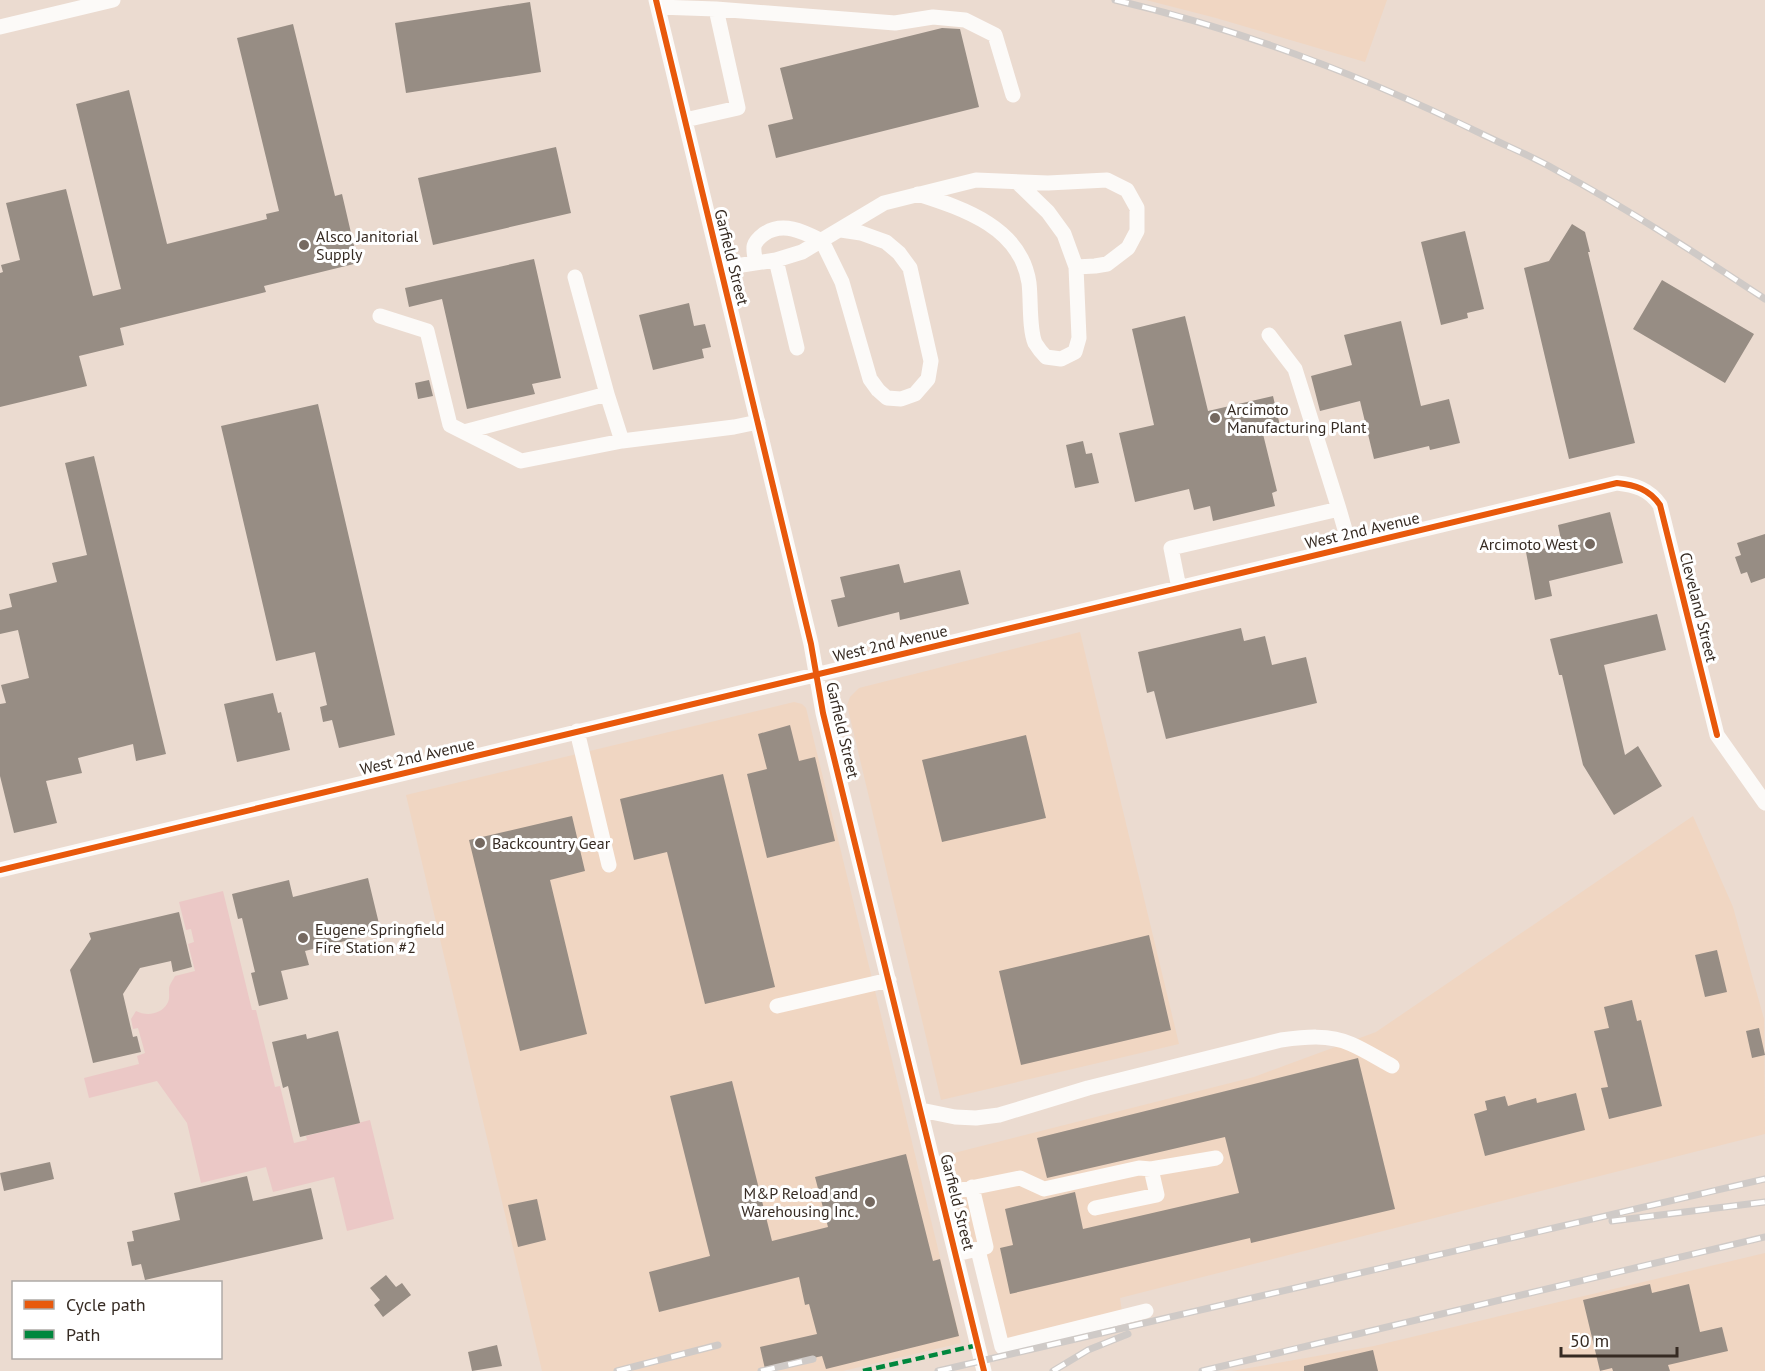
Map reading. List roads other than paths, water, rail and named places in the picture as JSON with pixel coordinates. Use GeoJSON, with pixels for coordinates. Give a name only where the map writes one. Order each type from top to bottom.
{"type":"FeatureCollection","features":[{"type":"Feature","properties":{"kind":"street"},"geometry":{"type":"LineString","coordinates":[[0,27],[113,0]]}},
{"type":"Feature","properties":{"kind":"street"},"geometry":{"type":"LineString","coordinates":[[657,3],[895,23],[933,17],[965,20],[995,35],[1013,95]]}},
{"type":"Feature","properties":{"kind":"street","name":"Garfield Street"},"geometry":{"type":"LineString","coordinates":[[657,3],[811,644],[823,713],[983,1366]]}},
{"type":"Feature","properties":{"kind":"street"},"geometry":{"type":"LineString","coordinates":[[685,120],[738,108],[716,9]]}},
{"type":"Feature","properties":{"kind":"street"},"geometry":{"type":"LineString","coordinates":[[722,271],[802,252],[884,203],[976,180],[1048,183],[1107,180],[1127,190],[1137,208],[1137,231],[1128,248],[1107,264],[1077,267]]}},
{"type":"Feature","properties":{"kind":"street"},"geometry":{"type":"LineString","coordinates":[[918,194],[955,206],[988,223],[1012,243],[1023,262],[1029,283],[1034,342],[1046,357],[1061,359],[1076,352],[1079,338],[1077,267],[1064,234],[1048,212],[1017,182]]}},
{"type":"Feature","properties":{"kind":"street"},"geometry":{"type":"LineString","coordinates":[[756,263],[753,247],[756,240],[768,231],[778,228],[800,230],[822,241],[842,282],[870,379],[887,398],[901,399],[915,394],[928,379],[931,361],[910,268],[886,242],[861,233],[841,230]]}},
{"type":"Feature","properties":{"kind":"street"},"geometry":{"type":"LineString","coordinates":[[776,260],[797,348]]}},
{"type":"Feature","properties":{"kind":"street"},"geometry":{"type":"LineString","coordinates":[[575,277],[622,441]]}},
{"type":"Feature","properties":{"kind":"street"},"geometry":{"type":"LineString","coordinates":[[380,316],[427,331],[450,425],[521,461],[622,441],[758,422]]}},
{"type":"Feature","properties":{"kind":"street"},"geometry":{"type":"LineString","coordinates":[[1269,335],[1295,369],[1350,547]]}},
{"type":"Feature","properties":{"kind":"street"},"geometry":{"type":"LineString","coordinates":[[464,432],[607,394]]}},
{"type":"Feature","properties":{"kind":"street","name":"West 2nd Avenue"},"geometry":{"type":"LineString","coordinates":[[0,870],[1617,483],[1632,484],[1645,490]]}},
{"type":"Feature","properties":{"kind":"street","name":"Cleveland Street"},"geometry":{"type":"LineString","coordinates":[[1645,490],[1660,505],[1717,735],[1765,803]]}},
{"type":"Feature","properties":{"kind":"street"},"geometry":{"type":"LineString","coordinates":[[1179,588],[1171,548],[1339,509]]}},
{"type":"Feature","properties":{"kind":"street"},"geometry":{"type":"LineString","coordinates":[[577,731],[609,864]]}},
{"type":"Feature","properties":{"kind":"street"},"geometry":{"type":"LineString","coordinates":[[777,1006],[889,980]]}},
{"type":"Feature","properties":{"kind":"street"},"geometry":{"type":"LineString","coordinates":[[921,1110],[955,1117],[976,1118],[999,1115],[1088,1088],[1300,1037],[1327,1038],[1349,1043],[1392,1066]]}},
{"type":"Feature","properties":{"kind":"street"},"geometry":{"type":"LineString","coordinates":[[941,1194],[1020,1178],[1044,1189],[1139,1168],[1151,1169],[1215,1158]]}},
{"type":"Feature","properties":{"kind":"street"},"geometry":{"type":"LineString","coordinates":[[1095,1208],[1157,1195],[1151,1169]]}},
{"type":"Feature","properties":{"kind":"street"},"geometry":{"type":"LineString","coordinates":[[956,1254],[986,1247],[972,1187]]}},
{"type":"Feature","properties":{"kind":"street"},"geometry":{"type":"LineString","coordinates":[[978,1250],[1002,1347],[1146,1311]]}},
{"type":"Feature","properties":{"kind":"railway"},"geometry":{"type":"LineString","coordinates":[[1115,0],[1258,41],[1396,94],[1539,161],[1583,185],[1662,232],[1765,299]]}},
{"type":"Feature","properties":{"kind":"railway"},"geometry":{"type":"LineString","coordinates":[[938,1371],[1765,1179]]}},
{"type":"Feature","properties":{"kind":"railway"},"geometry":{"type":"LineString","coordinates":[[1612,1221],[1765,1202]]}},
{"type":"Feature","properties":{"kind":"railway"},"geometry":{"type":"LineString","coordinates":[[1202,1371],[1765,1237]]}},
{"type":"Feature","properties":{"kind":"railway"},"geometry":{"type":"LineString","coordinates":[[1053,1371],[1088,1350],[1128,1334]]}},
{"type":"Feature","properties":{"kind":"railway"},"geometry":{"type":"LineString","coordinates":[[617,1371],[718,1345]]}},
{"type":"Feature","properties":{"kind":"railway"},"geometry":{"type":"LineString","coordinates":[[761,1371],[813,1359]]}},
{"type":"Feature","properties":{"kind":"place","name":"Alsco Janitorial Supply"},"geometry":{"type":"Point","coordinates":[304,245]}},
{"type":"Feature","properties":{"kind":"place","name":"Arcimoto Manufacturing Plant"},"geometry":{"type":"Point","coordinates":[1215,418]}},
{"type":"Feature","properties":{"kind":"place","name":"Arcimoto West"},"geometry":{"type":"Point","coordinates":[1590,544]}},
{"type":"Feature","properties":{"kind":"place","name":"Backcountry Gear"},"geometry":{"type":"Point","coordinates":[480,843]}},
{"type":"Feature","properties":{"kind":"place","name":"Eugene Springfield Fire Station #2"},"geometry":{"type":"Point","coordinates":[303,938]}},
{"type":"Feature","properties":{"kind":"place","name":"M&P Reload and Warehousing Inc."},"geometry":{"type":"Point","coordinates":[870,1202]}}]}
